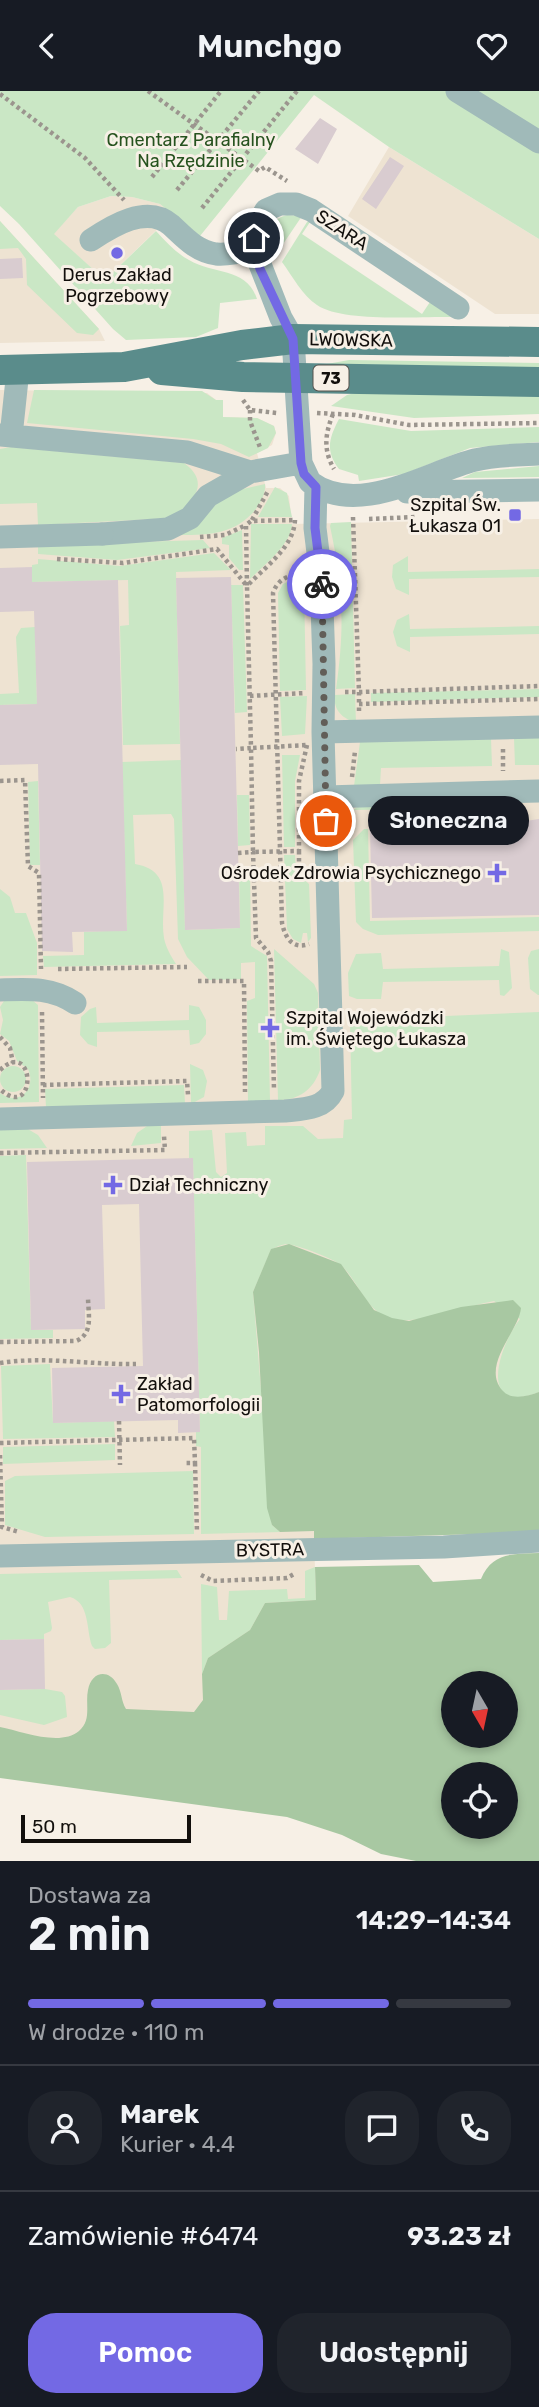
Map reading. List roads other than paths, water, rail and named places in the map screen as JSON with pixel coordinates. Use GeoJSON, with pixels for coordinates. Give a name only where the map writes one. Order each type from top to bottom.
{"type":"FeatureCollection","features":[{"type":"Feature","properties":{"kind":"main road","name":"LWOWSKA"},"geometry":{"type":"LineString","coordinates":[[124,367],[242,345],[293,339],[539,342]]}},
{"type":"Feature","properties":{"kind":"main road","name":"LWOWSKA"},"geometry":{"type":"LineString","coordinates":[[9,370],[124,367],[243,377],[539,382]]}},
{"type":"Feature","properties":{"kind":"street"},"geometry":{"type":"LineString","coordinates":[[457,91],[539,142]]}},
{"type":"Feature","properties":{"kind":"street","name":"SZARA"},"geometry":{"type":"LineString","coordinates":[[254,249],[258,224],[266,210],[280,204],[296,204],[311,210],[458,308]]}},
{"type":"Feature","properties":{"kind":"street"},"geometry":{"type":"LineString","coordinates":[[91,240],[127,220],[147,217],[169,224],[183,239],[216,254],[254,249],[281,318],[293,339],[301,463],[304,474],[316,487],[336,493],[539,490]]}},
{"type":"Feature","properties":{"kind":"street"},"geometry":{"type":"LineString","coordinates":[[9,370],[5,436],[187,452],[257,463],[301,463]]}},
{"type":"Feature","properties":{"kind":"street"},"geometry":{"type":"LineString","coordinates":[[383,492],[406,487],[456,465],[478,459],[539,454]]}},
{"type":"Feature","properties":{"kind":"street"},"geometry":{"type":"LineString","coordinates":[[0,537],[144,533],[168,529],[190,519],[208,496],[257,463]]}},
{"type":"Feature","properties":{"kind":"street"},"geometry":{"type":"LineString","coordinates":[[0,1119],[274,1111],[317,1106],[329,1098],[334,1084],[325,797],[313,738],[324,651],[321,577],[315,528],[316,487]]}},
{"type":"Feature","properties":{"kind":"street"},"geometry":{"type":"LineString","coordinates":[[313,738],[539,727]]}},
{"type":"Feature","properties":{"kind":"street"},"geometry":{"type":"LineString","coordinates":[[325,797],[508,805],[539,791]]}},
{"type":"Feature","properties":{"kind":"street"},"geometry":{"type":"LineString","coordinates":[[0,990],[41,979],[54,992],[75,1003]]}},
{"type":"Feature","properties":{"kind":"street","name":"BYSTRA"},"geometry":{"type":"LineString","coordinates":[[0,1556],[444,1547],[539,1541]]}},
{"type":"Feature","properties":{"kind":"place","name":"Derus Zakład Pogrzebowy"},"geometry":{"type":"Point","coordinates":[117,253]}},
{"type":"Feature","properties":{"kind":"place","name":"Szpital Św. Łukasza 01"},"geometry":{"type":"Point","coordinates":[515,515]}},
{"type":"Feature","properties":{"kind":"place","name":"Słoneczna"},"geometry":{"type":"Point","coordinates":[326,821]}},
{"type":"Feature","properties":{"kind":"place","name":"Ośrodek Zdrowia Psychicznego"},"geometry":{"type":"Point","coordinates":[497,873]}},
{"type":"Feature","properties":{"kind":"place","name":"Szpital Wojewódzki im. Świętego Łukasza"},"geometry":{"type":"Point","coordinates":[270,1028]}},
{"type":"Feature","properties":{"kind":"place","name":"Dział Techniczny"},"geometry":{"type":"Point","coordinates":[113,1185]}},
{"type":"Feature","properties":{"kind":"place","name":"Zakład Patomorfologii"},"geometry":{"type":"Point","coordinates":[121,1394]}},
{"type":"Feature","properties":{"kind":"park label","name":"Cmentarz Parafialny Na Rzędzinie"},"geometry":{"type":"Point","coordinates":[191,150]}}]}
